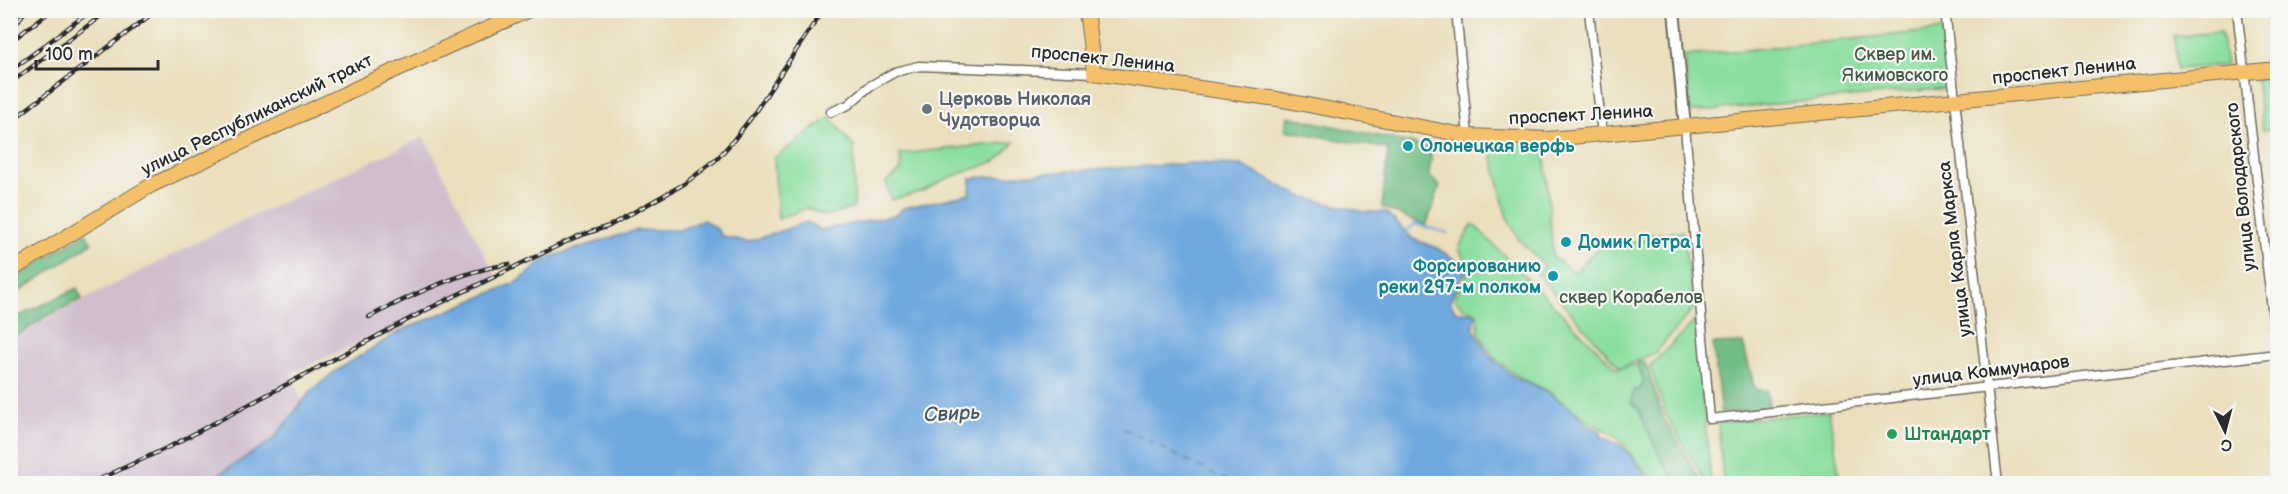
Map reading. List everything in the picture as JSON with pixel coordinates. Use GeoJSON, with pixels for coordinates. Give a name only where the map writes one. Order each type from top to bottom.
{"type":"FeatureCollection","features":[{"type":"Feature","properties":{"kind":"main road","name":"улица Республиканский тракт"},"geometry":{"type":"LineString","coordinates":[[10,271],[150,186],[378,78],[530,10]]}},
{"type":"Feature","properties":{"kind":"main road"},"geometry":{"type":"LineString","coordinates":[[1086,10],[1094,73]]}},
{"type":"Feature","properties":{"kind":"main road","name":"проспект Ленина"},"geometry":{"type":"LineString","coordinates":[[1094,73],[1267,98],[1468,136],[1548,139],[2277,69]]}},
{"type":"Feature","properties":{"kind":"street"},"geometry":{"type":"LineString","coordinates":[[1456,10],[1468,136]]}},
{"type":"Feature","properties":{"kind":"street"},"geometry":{"type":"LineString","coordinates":[[1589,10],[1602,134]]}},
{"type":"Feature","properties":{"kind":"street"},"geometry":{"type":"LineString","coordinates":[[1674,10],[1685,127]]}},
{"type":"Feature","properties":{"kind":"street","name":"улица Карла Маркса"},"geometry":{"type":"LineString","coordinates":[[1945,10],[1998,483]]}},
{"type":"Feature","properties":{"kind":"street","name":"улица Володарского"},"geometry":{"type":"LineString","coordinates":[[2236,10],[2277,357]]}},
{"type":"Feature","properties":{"kind":"street","name":"проспект Ленина"},"geometry":{"type":"LineString","coordinates":[[831,112],[848,105],[870,86],[895,72],[919,66],[1094,73]]}},
{"type":"Feature","properties":{"kind":"street","name":"улица Коммунаров"},"geometry":{"type":"LineString","coordinates":[[1685,127],[1710,419],[2277,357]]}},
{"type":"Feature","properties":{"kind":"shaded area"},"geometry":{"type":"Polygon","coordinates":[[[424,137],[498,280],[290,374],[303,402],[273,440],[205,483],[11,484],[11,341],[48,318],[220,231],[424,137]]]}},
{"type":"Feature","properties":{"kind":"green space","name":"Сквер им. Якимовского"},"geometry":{"type":"Polygon","coordinates":[[[1942,30],[1948,88],[1690,112],[1685,56],[1942,30]]]}},
{"type":"Feature","properties":{"kind":"green space"},"geometry":{"type":"Polygon","coordinates":[[[2221,32],[2226,65],[2177,69],[2174,36],[2221,32]]]}},
{"type":"Feature","properties":{"kind":"green space"},"geometry":{"type":"Polygon","coordinates":[[[2277,76],[2277,128],[2263,130],[2256,79],[2277,76]]]}},
{"type":"Feature","properties":{"kind":"green space"},"geometry":{"type":"Polygon","coordinates":[[[1288,116],[1432,148],[1429,176],[1440,186],[1426,226],[1382,207],[1388,149],[1285,130],[1288,116]]]}},
{"type":"Feature","properties":{"kind":"green space"},"geometry":{"type":"Polygon","coordinates":[[[830,117],[854,147],[854,208],[824,216],[807,208],[778,219],[774,158],[830,117]]]}},
{"type":"Feature","properties":{"kind":"green space"},"geometry":{"type":"Polygon","coordinates":[[[1015,142],[996,161],[948,178],[923,191],[891,200],[886,182],[901,170],[900,154],[1015,142]]]}},
{"type":"Feature","properties":{"kind":"green space","name":"сквер Корабелов"},"geometry":{"type":"Polygon","coordinates":[[[1544,144],[1553,257],[1575,272],[1599,247],[1644,240],[1644,235],[1683,231],[1693,309],[1655,353],[1620,368],[1537,274],[1545,266],[1519,240],[1506,215],[1490,145],[1544,144]]]}},
{"type":"Feature","properties":{"kind":"green space"},"geometry":{"type":"Polygon","coordinates":[[[1473,224],[1617,369],[1634,365],[1639,367],[1689,483],[1655,483],[1615,435],[1591,423],[1548,391],[1517,376],[1493,357],[1479,333],[1477,313],[1464,307],[1455,298],[1466,277],[1467,270],[1459,247],[1473,224]]]}},
{"type":"Feature","properties":{"kind":"green space"},"geometry":{"type":"Polygon","coordinates":[[[86,233],[92,243],[11,297],[11,280],[86,233]]]}},
{"type":"Feature","properties":{"kind":"green space"},"geometry":{"type":"Polygon","coordinates":[[[77,288],[82,299],[47,316],[11,340],[11,320],[77,288]]]}},
{"type":"Feature","properties":{"kind":"green space"},"geometry":{"type":"Polygon","coordinates":[[[1695,321],[1711,481],[1706,483],[1666,415],[1650,366],[1695,321]]]}},
{"type":"Feature","properties":{"kind":"green space"},"geometry":{"type":"Polygon","coordinates":[[[1743,343],[1755,390],[1767,390],[1769,409],[1721,413],[1713,344],[1743,343]]]}},
{"type":"Feature","properties":{"kind":"green space"},"geometry":{"type":"Polygon","coordinates":[[[1643,361],[1663,417],[1702,483],[1677,483],[1660,458],[1638,409],[1631,402],[1633,390],[1639,390],[1644,382],[1637,363],[1643,361]]]}},
{"type":"Feature","properties":{"kind":"green space"},"geometry":{"type":"Polygon","coordinates":[[[1829,411],[1840,480],[1845,483],[1727,483],[1723,477],[1718,423],[1829,411]]]}},
{"type":"Feature","properties":{"kind":"water","name":"Свирь"},"geometry":{"type":"Polygon","coordinates":[[[1193,163],[1241,165],[1300,196],[1365,212],[1386,212],[1413,239],[1437,248],[1462,264],[1465,273],[1450,302],[1456,312],[1472,312],[1476,316],[1473,327],[1490,357],[1514,377],[1545,391],[1575,412],[1589,426],[1600,431],[1602,437],[1620,445],[1637,463],[1650,483],[205,483],[273,440],[310,392],[334,372],[400,331],[519,281],[547,258],[636,230],[679,230],[703,220],[716,228],[722,236],[748,242],[807,222],[821,230],[893,216],[903,208],[970,194],[971,178],[1193,163]]]}},
{"type":"Feature","properties":{"kind":"waterway"},"geometry":{"type":"LineString","coordinates":[[1406,232],[1415,224],[1448,233]]}},
{"type":"Feature","properties":{"kind":"ferry route"},"geometry":{"type":"LineString","coordinates":[[1122,428],[1234,484]]}},
{"type":"Feature","properties":{"kind":"railway"},"geometry":{"type":"LineString","coordinates":[[10,32],[26,10]]}},
{"type":"Feature","properties":{"kind":"railway"},"geometry":{"type":"LineString","coordinates":[[10,42],[52,10]]}},
{"type":"Feature","properties":{"kind":"railway"},"geometry":{"type":"LineString","coordinates":[[10,71],[92,10]]}},
{"type":"Feature","properties":{"kind":"railway"},"geometry":{"type":"LineString","coordinates":[[10,83],[109,10]]}},
{"type":"Feature","properties":{"kind":"railway"},"geometry":{"type":"LineString","coordinates":[[10,122],[157,10]]}},
{"type":"Feature","properties":{"kind":"railway"},"geometry":{"type":"LineString","coordinates":[[89,484],[171,446],[428,309],[576,237],[609,226],[684,184],[717,159],[732,142],[751,118],[823,10]]}},
{"type":"Feature","properties":{"kind":"railway"},"geometry":{"type":"LineString","coordinates":[[369,317],[455,278],[509,264]]}},
{"type":"Feature","properties":{"kind":"place","name":"Церковь Николая Чудотворца"},"geometry":{"type":"Point","coordinates":[927,109]}},
{"type":"Feature","properties":{"kind":"place","name":"Олонецкая верфь"},"geometry":{"type":"Point","coordinates":[1408,146]}},
{"type":"Feature","properties":{"kind":"place","name":"Домик Петра I"},"geometry":{"type":"Point","coordinates":[1566,242]}},
{"type":"Feature","properties":{"kind":"place","name":"Форсированию реки 297-м полком"},"geometry":{"type":"Point","coordinates":[1553,276]}},
{"type":"Feature","properties":{"kind":"place","name":"Штандарт"},"geometry":{"type":"Point","coordinates":[1892,434]}}]}
